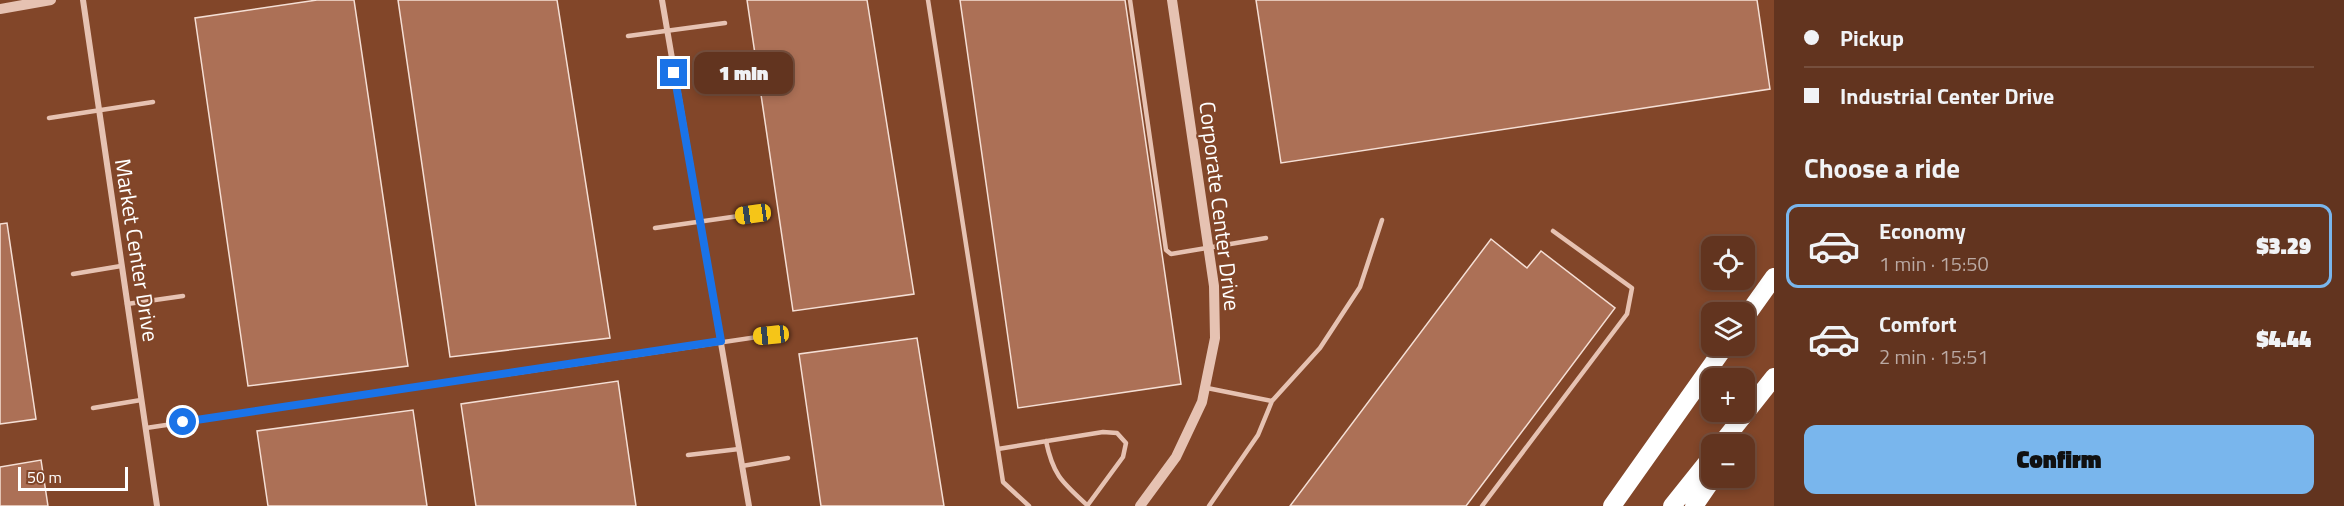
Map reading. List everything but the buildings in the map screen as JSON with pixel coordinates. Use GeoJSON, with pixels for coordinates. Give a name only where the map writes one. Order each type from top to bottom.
{"type":"FeatureCollection","features":[{"type":"Feature","properties":{"kind":"highway"},"geometry":{"type":"LineString","coordinates":[[1755,304],[1774,277]]}},
{"type":"Feature","properties":{"kind":"highway"},"geometry":{"type":"LineString","coordinates":[[1612,506],[1718,356]]}},
{"type":"Feature","properties":{"kind":"highway"},"geometry":{"type":"LineString","coordinates":[[1729,434],[1774,377]]}},
{"type":"Feature","properties":{"kind":"highway"},"geometry":{"type":"LineString","coordinates":[[1743,434],[1774,389]]}},
{"type":"Feature","properties":{"kind":"highway"},"geometry":{"type":"LineString","coordinates":[[1672,506],[1701,470]]}},
{"type":"Feature","properties":{"kind":"highway"},"geometry":{"type":"LineString","coordinates":[[1694,506],[1706,488]]}},
{"type":"Feature","properties":{"kind":"street"},"geometry":{"type":"LineString","coordinates":[[0,9],[51,0]]}},
{"type":"Feature","properties":{"kind":"street","name":"Market Center Drive"},"geometry":{"type":"LineString","coordinates":[[83,0],[157,506]]}},
{"type":"Feature","properties":{"kind":"street"},"geometry":{"type":"LineString","coordinates":[[662,0],[749,506]]}},
{"type":"Feature","properties":{"kind":"street","name":"Corporate Center Drive"},"geometry":{"type":"LineString","coordinates":[[1140,506],[1176,457],[1202,402],[1215,338],[1214,286],[1172,0]]}},
{"type":"Feature","properties":{"kind":"lane"},"geometry":{"type":"LineString","coordinates":[[928,0],[1003,482],[1029,506]]}},
{"type":"Feature","properties":{"kind":"lane"},"geometry":{"type":"LineString","coordinates":[[1130,0],[1166,250],[1172,254],[1208,246],[1266,238]]}},
{"type":"Feature","properties":{"kind":"lane"},"geometry":{"type":"LineString","coordinates":[[628,36],[725,23]]}},
{"type":"Feature","properties":{"kind":"lane"},"geometry":{"type":"LineString","coordinates":[[49,118],[153,102]]}},
{"type":"Feature","properties":{"kind":"lane"},"geometry":{"type":"LineString","coordinates":[[655,228],[753,214]]}},
{"type":"Feature","properties":{"kind":"lane"},"geometry":{"type":"LineString","coordinates":[[1209,506],[1258,435],[1272,400],[1320,348],[1360,286],[1382,220]]}},
{"type":"Feature","properties":{"kind":"lane"},"geometry":{"type":"LineString","coordinates":[[1482,506],[1627,314],[1632,288],[1553,231]]}},
{"type":"Feature","properties":{"kind":"lane"},"geometry":{"type":"LineString","coordinates":[[73,274],[121,266]]}},
{"type":"Feature","properties":{"kind":"lane"},"geometry":{"type":"LineString","coordinates":[[127,304],[183,296]]}},
{"type":"Feature","properties":{"kind":"lane"},"geometry":{"type":"LineString","coordinates":[[146,428],[771,335]]}},
{"type":"Feature","properties":{"kind":"lane"},"geometry":{"type":"LineString","coordinates":[[1205,387],[1272,400]]}},
{"type":"Feature","properties":{"kind":"lane"},"geometry":{"type":"LineString","coordinates":[[93,408],[141,400]]}},
{"type":"Feature","properties":{"kind":"lane"},"geometry":{"type":"LineString","coordinates":[[998,449],[1046,441],[1103,432],[1117,433],[1126,443],[1123,457],[1087,506],[1065,485],[1052,467],[1046,441]]}},
{"type":"Feature","properties":{"kind":"lane"},"geometry":{"type":"LineString","coordinates":[[688,455],[740,449]]}},
{"type":"Feature","properties":{"kind":"lane"},"geometry":{"type":"LineString","coordinates":[[742,465],[789,458]]}},
{"type":"Feature","properties":{"kind":"route"},"geometry":{"type":"LineString","coordinates":[[183,422],[721,341],[674,73]]}}]}
